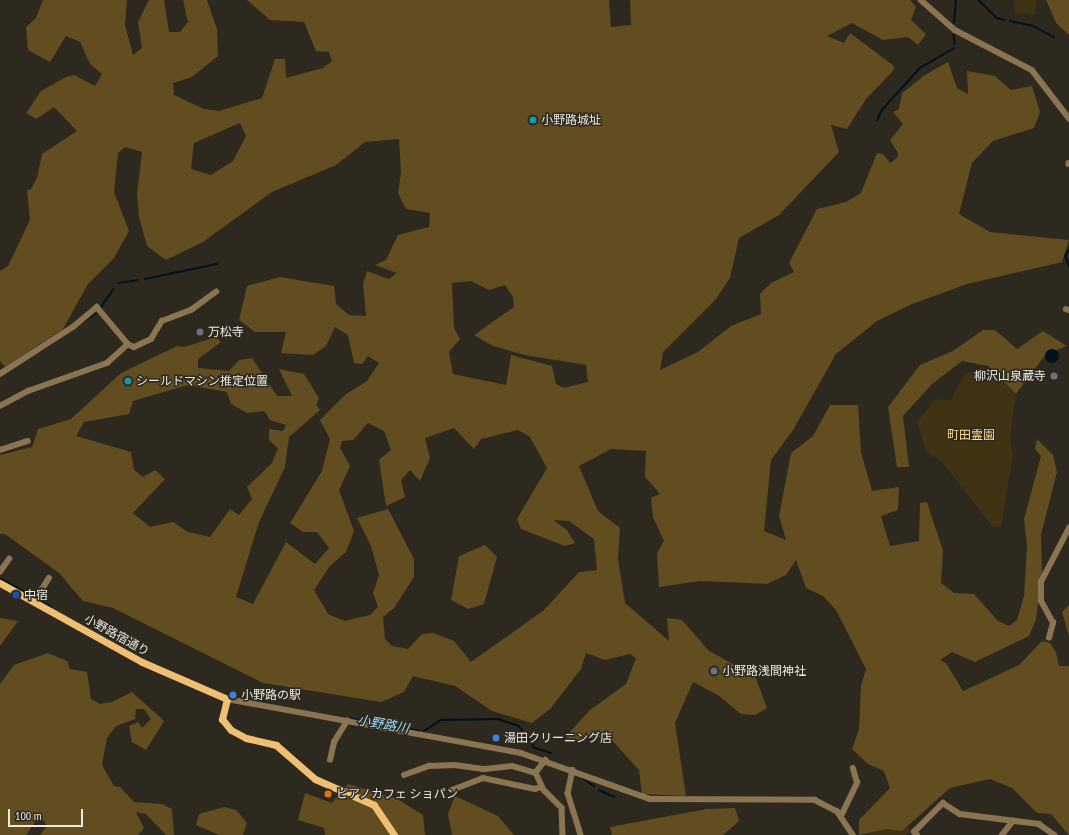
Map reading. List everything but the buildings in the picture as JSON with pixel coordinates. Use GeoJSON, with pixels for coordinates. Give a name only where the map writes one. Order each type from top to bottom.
{"type":"FeatureCollection","features":[{"type":"Feature","properties":{"kind":"main road","name":"小野路宿通り"},"geometry":{"type":"LineString","coordinates":[[0,583],[142,662],[227,699]]}},
{"type":"Feature","properties":{"kind":"main road"},"geometry":{"type":"LineString","coordinates":[[227,699],[222,718],[231,730],[246,738],[276,745],[315,779],[374,805],[394,835]]}},
{"type":"Feature","properties":{"kind":"street"},"geometry":{"type":"LineString","coordinates":[[921,0],[955,30],[1032,70],[1069,118]]}},
{"type":"Feature","properties":{"kind":"street"},"geometry":{"type":"LineString","coordinates":[[0,374],[74,327],[97,308],[128,344],[134,347],[151,338],[162,321],[191,310],[216,292]]}},
{"type":"Feature","properties":{"kind":"street"},"geometry":{"type":"LineString","coordinates":[[0,406],[34,388],[107,363],[128,344]]}},
{"type":"Feature","properties":{"kind":"street"},"geometry":{"type":"LineString","coordinates":[[0,450],[28,441]]}},
{"type":"Feature","properties":{"kind":"street"},"geometry":{"type":"LineString","coordinates":[[1049,638],[1053,623],[1041,601],[1041,582],[1069,528]]}},
{"type":"Feature","properties":{"kind":"street"},"geometry":{"type":"LineString","coordinates":[[0,572],[9,559]]}},
{"type":"Feature","properties":{"kind":"street"},"geometry":{"type":"LineString","coordinates":[[34,602],[49,578]]}},
{"type":"Feature","properties":{"kind":"street"},"geometry":{"type":"LineString","coordinates":[[227,699],[546,760],[650,799],[815,800],[841,816],[853,835]]}},
{"type":"Feature","properties":{"kind":"street"},"geometry":{"type":"LineString","coordinates":[[330,760],[334,742],[348,721]]}},
{"type":"Feature","properties":{"kind":"street"},"geometry":{"type":"LineString","coordinates":[[536,773],[546,760]]}},
{"type":"Feature","properties":{"kind":"street"},"geometry":{"type":"LineString","coordinates":[[404,775],[429,766],[455,765],[485,769],[512,766],[536,773],[542,786],[562,808],[563,835]]}},
{"type":"Feature","properties":{"kind":"street"},"geometry":{"type":"LineString","coordinates":[[841,816],[857,783],[853,769]]}},
{"type":"Feature","properties":{"kind":"street"},"geometry":{"type":"LineString","coordinates":[[573,770],[568,793],[581,835]]}},
{"type":"Feature","properties":{"kind":"street"},"geometry":{"type":"LineString","coordinates":[[452,790],[483,778],[535,789],[542,786]]}},
{"type":"Feature","properties":{"kind":"street"},"geometry":{"type":"LineString","coordinates":[[917,835],[914,832],[943,803],[960,814],[1039,824],[1055,835]]}},
{"type":"Feature","properties":{"kind":"street"},"geometry":{"type":"LineString","coordinates":[[1002,835],[1012,821]]}},
{"type":"Feature","properties":{"kind":"green space"},"geometry":{"type":"Polygon","coordinates":[[[1014,0],[1037,0],[1035,15],[1015,13],[1014,0]]]}},
{"type":"Feature","properties":{"kind":"green space","name":"町田霊園"},"geometry":{"type":"Polygon","coordinates":[[[993,372],[1016,394],[1010,436],[1013,454],[1001,528],[992,526],[943,463],[926,451],[917,422],[935,399],[951,400],[965,373],[993,372]]]}},
{"type":"Feature","properties":{"kind":"green space"},"geometry":{"type":"Polygon","coordinates":[[[900,824],[911,830],[905,835],[865,835],[900,824]]]}},
{"type":"Feature","properties":{"kind":"shaded area"},"geometry":{"type":"Polygon","coordinates":[[[43,0],[127,0],[125,25],[133,55],[142,48],[138,22],[149,0],[164,0],[169,32],[180,32],[188,22],[183,0],[207,0],[217,29],[218,56],[192,77],[173,83],[174,95],[204,109],[219,111],[262,98],[275,59],[285,59],[286,78],[323,68],[332,61],[329,52],[316,51],[304,22],[270,20],[247,0],[609,0],[611,27],[631,25],[630,0],[910,0],[916,7],[911,20],[926,34],[918,45],[908,37],[883,40],[852,23],[827,36],[844,43],[850,33],[894,66],[893,71],[866,99],[847,129],[831,125],[839,152],[779,215],[739,238],[730,278],[716,299],[663,352],[660,370],[698,352],[731,326],[761,314],[760,294],[771,283],[794,272],[789,263],[817,209],[846,202],[861,193],[877,153],[883,154],[890,163],[897,158],[898,153],[890,140],[903,124],[893,112],[899,109],[902,93],[925,75],[948,62],[957,88],[968,94],[967,71],[995,76],[1011,90],[1032,86],[1040,112],[1034,128],[993,141],[972,163],[959,214],[990,232],[1069,240],[1062,262],[967,284],[912,304],[877,321],[836,354],[793,430],[771,460],[764,531],[786,540],[779,516],[791,453],[813,436],[830,405],[858,405],[861,452],[872,491],[899,487],[898,510],[881,516],[890,546],[919,541],[920,503],[927,502],[943,551],[941,583],[954,593],[974,594],[998,621],[1009,626],[1017,620],[1024,596],[1027,547],[1024,519],[1041,456],[1035,449],[1037,439],[1053,455],[1057,472],[1041,535],[1042,573],[1036,619],[1029,636],[975,662],[952,652],[940,660],[946,663],[963,691],[1019,665],[1042,641],[1050,643],[1056,652],[1059,666],[1069,666],[1069,835],[1051,814],[1037,813],[1012,788],[990,779],[950,788],[902,831],[887,829],[859,835],[859,820],[890,788],[884,771],[868,764],[852,749],[859,729],[861,686],[866,669],[836,610],[823,596],[806,588],[796,560],[786,575],[767,584],[700,581],[659,587],[657,553],[664,541],[653,517],[651,498],[660,494],[645,477],[646,451],[611,449],[579,466],[598,511],[620,528],[618,559],[625,603],[669,641],[667,618],[682,620],[709,651],[755,676],[767,708],[755,715],[741,714],[718,695],[693,682],[675,723],[686,796],[642,794],[639,770],[608,736],[566,741],[568,734],[590,710],[626,684],[636,658],[630,654],[605,660],[586,653],[581,669],[550,709],[532,723],[492,711],[455,686],[413,676],[404,692],[381,702],[263,683],[113,608],[83,601],[59,573],[5,534],[0,534],[0,455],[32,447],[38,429],[71,419],[121,373],[177,346],[185,347],[216,337],[221,342],[198,359],[198,368],[229,371],[239,360],[252,358],[277,396],[292,396],[279,369],[304,374],[319,398],[316,405],[320,410],[289,437],[285,467],[259,522],[236,597],[253,604],[286,542],[315,564],[329,548],[317,532],[303,532],[290,523],[322,471],[330,439],[320,420],[346,394],[367,381],[379,363],[368,356],[362,364],[354,363],[348,335],[335,327],[326,346],[313,355],[281,353],[286,332],[255,332],[239,320],[247,286],[280,277],[334,286],[336,304],[349,315],[366,316],[363,284],[367,271],[389,279],[397,273],[375,265],[386,260],[398,235],[429,227],[430,213],[406,209],[398,193],[401,173],[399,139],[365,142],[336,165],[272,192],[203,242],[166,260],[147,246],[139,217],[137,194],[142,152],[125,147],[118,153],[114,192],[129,231],[114,258],[88,284],[63,329],[5,367],[0,361],[0,271],[8,266],[30,220],[27,190],[31,189],[37,178],[42,154],[77,131],[54,107],[36,119],[26,113],[41,91],[66,77],[74,75],[95,86],[102,74],[90,64],[80,42],[66,36],[50,62],[28,50],[26,27],[36,18],[43,0]],[[240,123],[194,143],[191,169],[211,175],[233,161],[246,136],[240,123]],[[471,281],[452,283],[454,328],[460,339],[449,352],[453,374],[506,385],[511,355],[552,366],[556,384],[564,388],[588,382],[586,365],[525,355],[493,346],[474,335],[514,307],[513,297],[505,285],[489,290],[471,281]],[[188,385],[133,401],[129,414],[84,422],[76,436],[131,452],[134,470],[143,477],[155,470],[165,479],[133,513],[150,527],[173,522],[188,532],[210,537],[230,509],[239,515],[252,499],[247,487],[272,463],[278,448],[269,440],[269,429],[283,431],[286,425],[270,420],[264,411],[247,413],[231,404],[227,392],[188,385]],[[368,423],[353,440],[342,441],[340,448],[350,466],[339,490],[354,531],[346,552],[330,566],[314,590],[328,614],[345,621],[370,615],[378,607],[373,593],[379,575],[371,546],[357,518],[388,509],[414,559],[414,577],[394,608],[383,617],[385,639],[392,646],[408,649],[422,634],[433,633],[454,641],[471,662],[544,610],[579,572],[597,570],[594,539],[569,521],[553,520],[567,530],[575,543],[565,546],[521,529],[517,519],[547,468],[530,437],[518,430],[481,439],[474,449],[454,428],[425,438],[430,458],[420,481],[410,470],[401,480],[405,497],[386,506],[379,460],[391,450],[384,431],[368,423]]]}},
{"type":"Feature","properties":{"kind":"shaded area"},"geometry":{"type":"Polygon","coordinates":[[[1046,0],[1069,0],[1069,35],[1056,23],[1046,0]]]}},
{"type":"Feature","properties":{"kind":"shaded area"},"geometry":{"type":"Polygon","coordinates":[[[983,330],[995,330],[1017,349],[1043,331],[1067,346],[1046,354],[1016,394],[988,366],[962,361],[932,384],[903,416],[909,467],[897,467],[888,407],[920,365],[953,351],[983,330]]]}},
{"type":"Feature","properties":{"kind":"shaded area"},"geometry":{"type":"Polygon","coordinates":[[[485,545],[497,557],[484,604],[468,609],[451,600],[459,556],[485,545]]]}},
{"type":"Feature","properties":{"kind":"shaded area"},"geometry":{"type":"Polygon","coordinates":[[[1069,605],[1069,636],[1062,612],[1069,605]]]}},
{"type":"Feature","properties":{"kind":"shaded area"},"geometry":{"type":"Polygon","coordinates":[[[0,618],[18,621],[0,646],[0,618]]]}},
{"type":"Feature","properties":{"kind":"shaded area"},"geometry":{"type":"Polygon","coordinates":[[[48,653],[67,661],[70,669],[87,672],[91,699],[100,704],[112,702],[132,692],[164,721],[146,750],[132,742],[129,726],[138,722],[142,728],[151,719],[144,709],[136,709],[135,719],[116,726],[107,738],[102,765],[114,786],[120,787],[134,802],[162,804],[172,809],[174,835],[166,835],[146,814],[136,812],[144,828],[138,835],[40,835],[47,826],[44,821],[35,822],[26,835],[0,835],[0,684],[14,665],[48,653]]]}},
{"type":"Feature","properties":{"kind":"shaded area"},"geometry":{"type":"Polygon","coordinates":[[[348,784],[397,799],[423,815],[425,835],[325,835],[324,828],[298,820],[305,793],[332,803],[348,784]]]}},
{"type":"Feature","properties":{"kind":"shaded area"},"geometry":{"type":"Polygon","coordinates":[[[455,796],[498,816],[514,835],[452,835],[448,814],[455,796]]]}},
{"type":"Feature","properties":{"kind":"shaded area"},"geometry":{"type":"Polygon","coordinates":[[[224,807],[236,810],[247,823],[243,835],[219,835],[196,825],[199,814],[224,807]]]}},
{"type":"Feature","properties":{"kind":"shaded area"},"geometry":{"type":"Polygon","coordinates":[[[735,808],[739,821],[723,835],[612,835],[610,827],[707,809],[735,808]]]}},
{"type":"Feature","properties":{"kind":"water"},"geometry":{"type":"Polygon","coordinates":[[[1052,349],[1057,351],[1059,356],[1057,361],[1052,363],[1047,361],[1045,356],[1047,351],[1052,349]]]}},
{"type":"Feature","properties":{"kind":"waterway"},"geometry":{"type":"LineString","coordinates":[[954,23],[956,0]]}},
{"type":"Feature","properties":{"kind":"waterway"},"geometry":{"type":"LineString","coordinates":[[979,0],[997,18],[1005,20]]}},
{"type":"Feature","properties":{"kind":"waterway"},"geometry":{"type":"LineString","coordinates":[[1010,21],[1033,26],[1054,37]]}},
{"type":"Feature","properties":{"kind":"waterway"},"geometry":{"type":"LineString","coordinates":[[954,35],[955,44]]}},
{"type":"Feature","properties":{"kind":"waterway"},"geometry":{"type":"LineString","coordinates":[[877,121],[882,110],[920,68],[954,48]]}},
{"type":"Feature","properties":{"kind":"waterway"},"geometry":{"type":"LineString","coordinates":[[1069,250],[1066,256],[1069,266]]}},
{"type":"Feature","properties":{"kind":"waterway"},"geometry":{"type":"LineString","coordinates":[[145,279],[217,264]]}},
{"type":"Feature","properties":{"kind":"waterway"},"geometry":{"type":"LineString","coordinates":[[119,283],[138,280]]}},
{"type":"Feature","properties":{"kind":"waterway"},"geometry":{"type":"LineString","coordinates":[[101,307],[113,290]]}},
{"type":"Feature","properties":{"kind":"waterway"},"geometry":{"type":"LineString","coordinates":[[42,350],[96,313]]}},
{"type":"Feature","properties":{"kind":"waterway","name":"小野路川"},"geometry":{"type":"LineString","coordinates":[[1,579],[33,596]]}},
{"type":"Feature","properties":{"kind":"waterway","name":"小野路川"},"geometry":{"type":"LineString","coordinates":[[38,600],[51,607]]}},
{"type":"Feature","properties":{"kind":"waterway","name":"小野路川"},"geometry":{"type":"LineString","coordinates":[[347,718],[420,731]]}},
{"type":"Feature","properties":{"kind":"waterway","name":"小野路川"},"geometry":{"type":"LineString","coordinates":[[424,731],[441,720],[498,719],[519,726],[535,748],[551,753]]}},
{"type":"Feature","properties":{"kind":"waterway"},"geometry":{"type":"LineString","coordinates":[[583,778],[594,786]]}},
{"type":"Feature","properties":{"kind":"waterway"},"geometry":{"type":"LineString","coordinates":[[599,790],[615,797]]}},
{"type":"Feature","properties":{"kind":"place","name":"小野路城址"},"geometry":{"type":"Point","coordinates":[533,120]}},
{"type":"Feature","properties":{"kind":"place","name":"万松寺"},"geometry":{"type":"Point","coordinates":[200,332]}},
{"type":"Feature","properties":{"kind":"place","name":"柳沢山泉蔵寺"},"geometry":{"type":"Point","coordinates":[1054,376]}},
{"type":"Feature","properties":{"kind":"place","name":"シールドマシン推定位置"},"geometry":{"type":"Point","coordinates":[128,381]}},
{"type":"Feature","properties":{"kind":"place","name":"中宿"},"geometry":{"type":"Point","coordinates":[16,595]}},
{"type":"Feature","properties":{"kind":"place","name":"小野路浅間神社"},"geometry":{"type":"Point","coordinates":[714,671]}},
{"type":"Feature","properties":{"kind":"place","name":"小野路の駅"},"geometry":{"type":"Point","coordinates":[233,695]}},
{"type":"Feature","properties":{"kind":"place","name":"湯田クリーニング店"},"geometry":{"type":"Point","coordinates":[496,738]}},
{"type":"Feature","properties":{"kind":"place","name":"ピアノカフェ ショパン"},"geometry":{"type":"Point","coordinates":[328,794]}}]}
